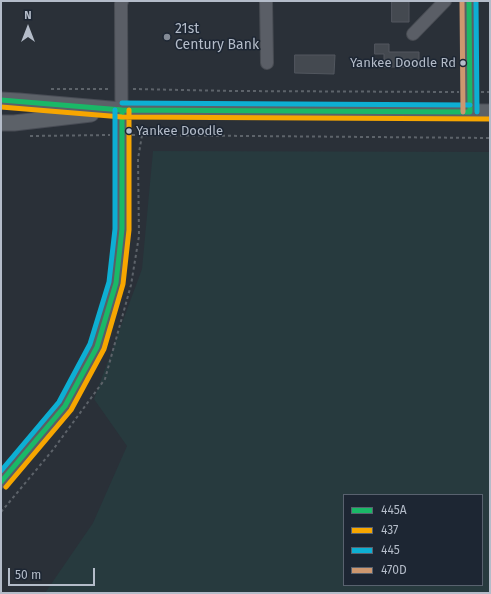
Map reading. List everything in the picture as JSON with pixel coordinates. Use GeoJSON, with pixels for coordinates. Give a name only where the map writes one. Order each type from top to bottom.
{"type":"FeatureCollection","features":[{"type":"Feature","properties":{"kind":"main road"},"geometry":{"type":"LineString","coordinates":[[1,100],[122,110],[490,112]]}},
{"type":"Feature","properties":{"kind":"main road"},"geometry":{"type":"LineString","coordinates":[[1,123],[14,123],[122,110]]}},
{"type":"Feature","properties":{"kind":"street"},"geometry":{"type":"LineString","coordinates":[[1,482],[65,406],[97,346],[116,283],[122,229],[122,1]]}},
{"type":"Feature","properties":{"kind":"street"},"geometry":{"type":"LineString","coordinates":[[266,1],[267,62]]}},
{"type":"Feature","properties":{"kind":"street"},"geometry":{"type":"LineString","coordinates":[[413,34],[445,1]]}},
{"type":"Feature","properties":{"kind":"street"},"geometry":{"type":"LineString","coordinates":[[469,1],[470,112]]}},
{"type":"Feature","properties":{"kind":"path"},"geometry":{"type":"LineString","coordinates":[[49,89],[490,92]]}},
{"type":"Feature","properties":{"kind":"path"},"geometry":{"type":"LineString","coordinates":[[24,136],[122,135],[490,138]]}},
{"type":"Feature","properties":{"kind":"green space"},"geometry":{"type":"Polygon","coordinates":[[[153,151],[490,152],[490,593],[45,593],[93,523],[127,446],[94,399],[142,269],[153,151]]]}},
{"type":"Feature","properties":{"kind":"building"},"geometry":{"type":"Polygon","coordinates":[[[392,1],[409,1],[409,22],[392,22],[392,1]]]}},
{"type":"Feature","properties":{"kind":"building"},"geometry":{"type":"Polygon","coordinates":[[[375,44],[389,44],[389,52],[419,52],[419,67],[384,67],[384,54],[375,54],[375,44]]]}},
{"type":"Feature","properties":{"kind":"building"},"geometry":{"type":"Polygon","coordinates":[[[295,55],[335,55],[334,74],[295,73],[295,55]]]}},
{"type":"Feature","properties":{"kind":"transit line","name":"470D"},"geometry":{"type":"LineString","coordinates":[[462,1],[463,112]]}},
{"type":"Feature","properties":{"kind":"transit line","name":"445A"},"geometry":{"type":"LineString","coordinates":[[469,1],[470,112]]}},
{"type":"Feature","properties":{"kind":"transit line","name":"445"},"geometry":{"type":"LineString","coordinates":[[476,1],[477,112]]}},
{"type":"Feature","properties":{"kind":"transit line","name":"445A"},"geometry":{"type":"LineString","coordinates":[[1,100],[122,110],[470,112]]}},
{"type":"Feature","properties":{"kind":"transit line","name":"445"},"geometry":{"type":"LineString","coordinates":[[122,103],[470,105]]}},
{"type":"Feature","properties":{"kind":"transit line","name":"437"},"geometry":{"type":"LineString","coordinates":[[1,107],[122,117],[490,119]]}},
{"type":"Feature","properties":{"kind":"transit line","name":"445"},"geometry":{"type":"LineString","coordinates":[[1,471],[59,402],[90,344],[109,282],[115,229],[115,110]]}},
{"type":"Feature","properties":{"kind":"transit line","name":"445A"},"geometry":{"type":"LineString","coordinates":[[1,482],[65,406],[97,347],[116,283],[122,229],[122,110]]}},
{"type":"Feature","properties":{"kind":"transit line","name":"437"},"geometry":{"type":"LineString","coordinates":[[6,487],[71,410],[104,349],[123,284],[129,230],[129,110]]}},
{"type":"Feature","properties":{"kind":"place","name":"21st Century Bank"},"geometry":{"type":"Point","coordinates":[167,37]}},
{"type":"Feature","properties":{"kind":"place","name":"Yankee Doodle Rd"},"geometry":{"type":"Point","coordinates":[463,63]}},
{"type":"Feature","properties":{"kind":"place","name":"Yankee Doodle"},"geometry":{"type":"Point","coordinates":[129,131]}}]}
